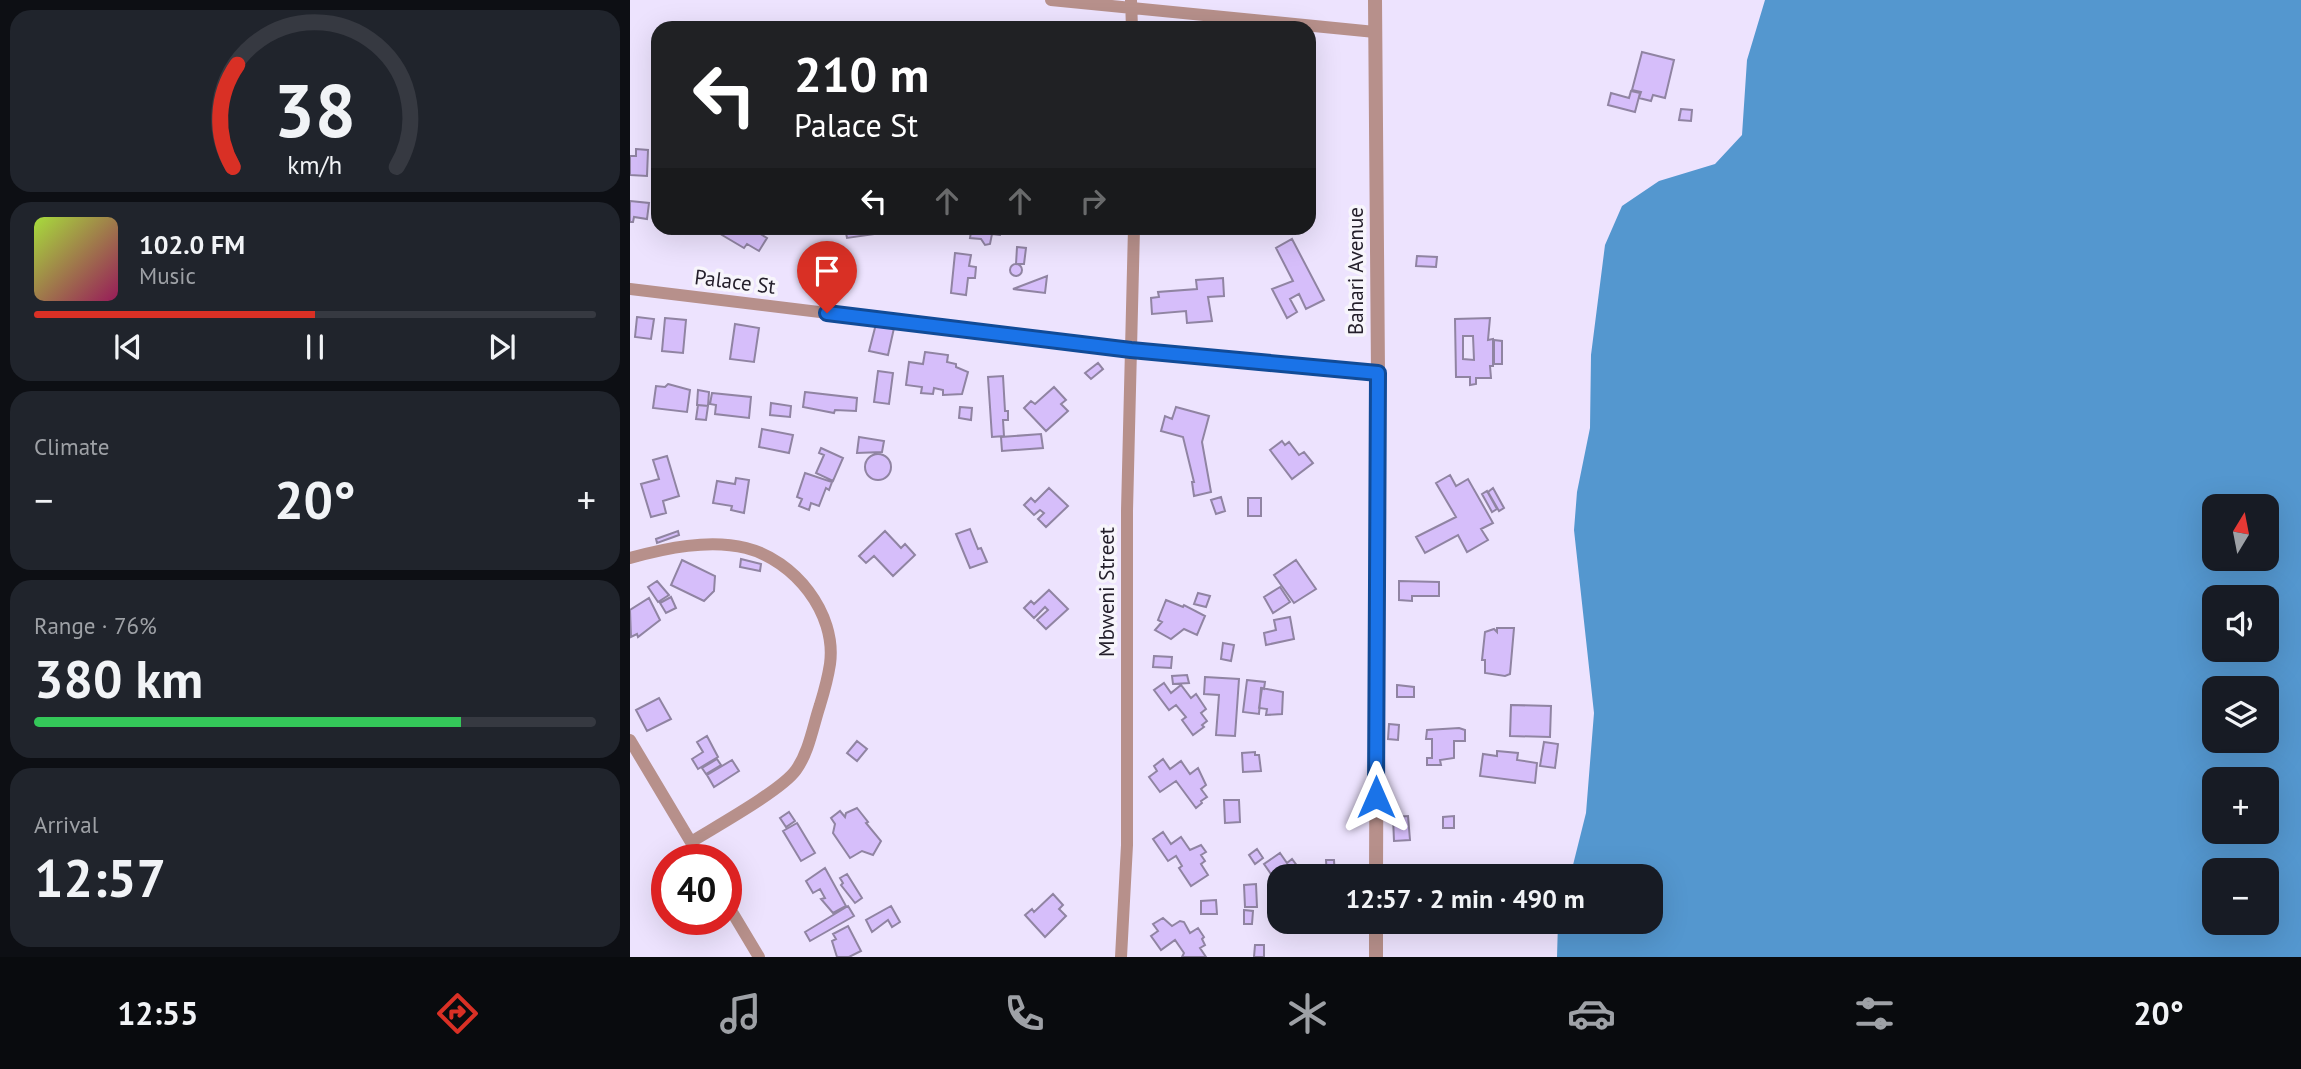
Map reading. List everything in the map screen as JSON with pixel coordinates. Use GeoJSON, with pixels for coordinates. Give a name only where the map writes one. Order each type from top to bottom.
{"type":"FeatureCollection","features":[{"type":"Feature","properties":{"kind":"street"},"geometry":{"type":"LineString","coordinates":[[1051,0],[1131,5],[1276,21]]}},
{"type":"Feature","properties":{"kind":"street","name":"Bahari Avenue"},"geometry":{"type":"LineString","coordinates":[[1375,0],[1378,373],[1376,864]]}},
{"type":"Feature","properties":{"kind":"street"},"geometry":{"type":"LineString","coordinates":[[1316,25],[1376,32]]}},
{"type":"Feature","properties":{"kind":"street","name":"Mbweni Street"},"geometry":{"type":"LineString","coordinates":[[1121,957],[1127,845],[1127,511],[1134,235]]}},
{"type":"Feature","properties":{"kind":"street","name":"Palace St"},"geometry":{"type":"LineString","coordinates":[[630,289],[1131,350],[1378,373]]}},
{"type":"Feature","properties":{"kind":"street"},"geometry":{"type":"LineString","coordinates":[[630,558],[716,544],[747,548],[775,560],[796,575],[818,605],[829,634],[831,662],[805,753],[796,771],[775,788],[691,842],[630,740]]}},
{"type":"Feature","properties":{"kind":"street"},"geometry":{"type":"LineString","coordinates":[[742,929],[759,957]]}},
{"type":"Feature","properties":{"kind":"street"},"geometry":{"type":"LineString","coordinates":[[1376,934],[1376,957]]}},
{"type":"Feature","properties":{"kind":"water"},"geometry":{"type":"Polygon","coordinates":[[[1765,0],[2301,0],[2301,957],[1557,957],[1558,934],[1663,934],[1663,864],[1573,864],[1586,813],[1594,713],[1574,530],[1577,492],[1590,428],[1591,355],[1605,245],[1622,206],[1659,181],[1715,164],[1742,135],[1747,60],[1765,0]]]}},
{"type":"Feature","properties":{"kind":"building"},"geometry":{"type":"Polygon","coordinates":[[[1642,52],[1674,60],[1665,98],[1653,95],[1651,101],[1639,98],[1641,92],[1632,90],[1642,52]]]}},
{"type":"Feature","properties":{"kind":"building"},"geometry":{"type":"Polygon","coordinates":[[[1631,91],[1640,93],[1635,112],[1608,105],[1611,93],[1629,98],[1631,91]]]}},
{"type":"Feature","properties":{"kind":"building"},"geometry":{"type":"Polygon","coordinates":[[[1681,109],[1692,110],[1691,121],[1679,120],[1681,109]]]}},
{"type":"Feature","properties":{"kind":"building"},"geometry":{"type":"Polygon","coordinates":[[[636,149],[648,150],[647,176],[630,175],[630,156],[636,156],[636,149]]]}},
{"type":"Feature","properties":{"kind":"building"},"geometry":{"type":"Polygon","coordinates":[[[630,201],[649,203],[647,219],[634,217],[633,222],[630,222],[630,201]]]}},
{"type":"Feature","properties":{"kind":"building"},"geometry":{"type":"Polygon","coordinates":[[[722,235],[762,235],[767,238],[759,251],[747,244],[744,248],[722,235]]]}},
{"type":"Feature","properties":{"kind":"building"},"geometry":{"type":"Polygon","coordinates":[[[846,235],[868,235],[847,238],[846,235]]]}},
{"type":"Feature","properties":{"kind":"building"},"geometry":{"type":"Polygon","coordinates":[[[970,235],[992,235],[990,244],[985,245],[981,239],[970,238],[970,235]]]}},
{"type":"Feature","properties":{"kind":"building"},"geometry":{"type":"Polygon","coordinates":[[[1292,239],[1324,300],[1306,309],[1299,294],[1290,299],[1297,312],[1287,318],[1272,289],[1293,281],[1276,248],[1292,239]]]}},
{"type":"Feature","properties":{"kind":"building"},"geometry":{"type":"Polygon","coordinates":[[[1017,247],[1026,248],[1024,264],[1016,264],[1017,247]]]}},
{"type":"Feature","properties":{"kind":"building"},"geometry":{"type":"Polygon","coordinates":[[[955,253],[971,255],[969,266],[976,267],[975,278],[968,278],[966,295],[951,293],[955,253]]]}},
{"type":"Feature","properties":{"kind":"building"},"geometry":{"type":"Polygon","coordinates":[[[1417,256],[1437,257],[1436,267],[1416,266],[1417,256]]]}},
{"type":"Feature","properties":{"kind":"building"},"geometry":{"type":"Polygon","coordinates":[[[1016,264],[1022,270],[1016,276],[1010,270],[1016,264]]]}},
{"type":"Feature","properties":{"kind":"building"},"geometry":{"type":"Polygon","coordinates":[[[1047,276],[1045,293],[1013,289],[1047,276]]]}},
{"type":"Feature","properties":{"kind":"building"},"geometry":{"type":"Polygon","coordinates":[[[1223,278],[1224,296],[1208,297],[1212,321],[1187,323],[1186,311],[1152,314],[1151,298],[1159,297],[1158,292],[1197,289],[1196,280],[1223,278]]]}},
{"type":"Feature","properties":{"kind":"building"},"geometry":{"type":"Polygon","coordinates":[[[637,317],[654,319],[651,339],[635,337],[637,317]]]}},
{"type":"Feature","properties":{"kind":"building"},"geometry":{"type":"Polygon","coordinates":[[[665,318],[686,320],[683,353],[662,351],[665,318]]]}},
{"type":"Feature","properties":{"kind":"building"},"geometry":{"type":"Polygon","coordinates":[[[1490,318],[1488,340],[1493,339],[1491,378],[1476,378],[1476,384],[1470,385],[1470,377],[1456,377],[1455,319],[1490,318]],[[1463,336],[1463,359],[1474,360],[1473,336],[1463,336]]]}},
{"type":"Feature","properties":{"kind":"building"},"geometry":{"type":"Polygon","coordinates":[[[735,324],[759,328],[754,362],[730,359],[735,324]]]}},
{"type":"Feature","properties":{"kind":"building"},"geometry":{"type":"Polygon","coordinates":[[[876,324],[894,328],[888,355],[869,351],[876,324]]]}},
{"type":"Feature","properties":{"kind":"building"},"geometry":{"type":"Polygon","coordinates":[[[1494,340],[1502,341],[1502,364],[1494,364],[1494,340]]]}},
{"type":"Feature","properties":{"kind":"building"},"geometry":{"type":"Polygon","coordinates":[[[925,352],[948,355],[947,362],[968,372],[962,394],[943,395],[943,390],[934,388],[933,394],[921,393],[922,387],[906,385],[909,362],[923,364],[925,352]]]}},
{"type":"Feature","properties":{"kind":"building"},"geometry":{"type":"Polygon","coordinates":[[[1098,363],[1103,369],[1091,379],[1085,373],[1098,363]]]}},
{"type":"Feature","properties":{"kind":"building"},"geometry":{"type":"Polygon","coordinates":[[[878,371],[893,373],[889,404],[874,402],[878,371]]]}},
{"type":"Feature","properties":{"kind":"building"},"geometry":{"type":"Polygon","coordinates":[[[1003,376],[1008,420],[1003,420],[1004,436],[992,437],[988,377],[1003,376]]]}},
{"type":"Feature","properties":{"kind":"building"},"geometry":{"type":"Polygon","coordinates":[[[668,384],[690,390],[687,412],[653,408],[656,386],[665,387],[668,384]]]}},
{"type":"Feature","properties":{"kind":"building"},"geometry":{"type":"Polygon","coordinates":[[[1054,387],[1066,400],[1061,404],[1068,411],[1046,431],[1024,408],[1031,401],[1035,404],[1054,387]]]}},
{"type":"Feature","properties":{"kind":"building"},"geometry":{"type":"Polygon","coordinates":[[[698,390],[709,392],[708,406],[697,405],[698,390]]]}},
{"type":"Feature","properties":{"kind":"building"},"geometry":{"type":"Polygon","coordinates":[[[805,392],[857,398],[856,411],[835,410],[834,413],[803,407],[805,392]]]}},
{"type":"Feature","properties":{"kind":"building"},"geometry":{"type":"Polygon","coordinates":[[[712,393],[751,397],[749,418],[715,414],[716,405],[710,404],[712,393]]]}},
{"type":"Feature","properties":{"kind":"building"},"geometry":{"type":"Polygon","coordinates":[[[771,403],[791,406],[790,417],[770,415],[771,403]]]}},
{"type":"Feature","properties":{"kind":"building"},"geometry":{"type":"Polygon","coordinates":[[[698,405],[708,406],[706,420],[696,419],[698,405]]]}},
{"type":"Feature","properties":{"kind":"building"},"geometry":{"type":"Polygon","coordinates":[[[960,407],[972,408],[971,420],[959,418],[960,407]]]}},
{"type":"Feature","properties":{"kind":"building"},"geometry":{"type":"Polygon","coordinates":[[[1176,407],[1209,416],[1202,442],[1211,492],[1194,496],[1194,482],[1183,437],[1161,431],[1165,416],[1172,419],[1176,407]]]}},
{"type":"Feature","properties":{"kind":"building"},"geometry":{"type":"Polygon","coordinates":[[[762,429],[793,435],[789,453],[759,447],[762,429]]]}},
{"type":"Feature","properties":{"kind":"building"},"geometry":{"type":"Polygon","coordinates":[[[1041,434],[1043,448],[1002,451],[1001,437],[1041,434]]]}},
{"type":"Feature","properties":{"kind":"building"},"geometry":{"type":"Polygon","coordinates":[[[859,437],[884,441],[882,452],[857,453],[859,437]]]}},
{"type":"Feature","properties":{"kind":"building"},"geometry":{"type":"Polygon","coordinates":[[[1282,441],[1285,445],[1289,442],[1299,455],[1304,452],[1313,463],[1292,479],[1270,450],[1282,441]]]}},
{"type":"Feature","properties":{"kind":"building"},"geometry":{"type":"Polygon","coordinates":[[[821,448],[843,458],[833,481],[816,473],[824,455],[819,453],[821,448]]]}},
{"type":"Feature","properties":{"kind":"building"},"geometry":{"type":"Polygon","coordinates":[[[878,454],[887,458],[891,467],[887,476],[878,480],[869,476],[865,467],[869,458],[878,454]]]}},
{"type":"Feature","properties":{"kind":"building"},"geometry":{"type":"Polygon","coordinates":[[[667,456],[679,496],[663,501],[666,513],[651,517],[641,484],[659,479],[653,460],[667,456]]]}},
{"type":"Feature","properties":{"kind":"building"},"geometry":{"type":"Polygon","coordinates":[[[805,473],[832,482],[829,490],[826,488],[819,506],[811,503],[809,510],[799,506],[802,499],[797,497],[805,473]]]}},
{"type":"Feature","properties":{"kind":"building"},"geometry":{"type":"Polygon","coordinates":[[[1450,475],[1456,486],[1468,479],[1493,523],[1481,529],[1488,540],[1467,552],[1458,535],[1425,553],[1416,537],[1456,517],[1436,483],[1450,475]]]}},
{"type":"Feature","properties":{"kind":"building"},"geometry":{"type":"Polygon","coordinates":[[[736,478],[749,480],[744,513],[731,510],[732,506],[713,503],[717,481],[735,484],[736,478]]]}},
{"type":"Feature","properties":{"kind":"building"},"geometry":{"type":"Polygon","coordinates":[[[1049,488],[1068,506],[1046,527],[1038,519],[1044,513],[1040,510],[1034,515],[1024,505],[1031,498],[1035,502],[1049,488]]]}},
{"type":"Feature","properties":{"kind":"building"},"geometry":{"type":"Polygon","coordinates":[[[1493,488],[1504,508],[1499,511],[1488,492],[1493,488]]]}},
{"type":"Feature","properties":{"kind":"building"},"geometry":{"type":"Polygon","coordinates":[[[1487,491],[1497,509],[1492,512],[1482,494],[1487,491]]]}},
{"type":"Feature","properties":{"kind":"building"},"geometry":{"type":"Polygon","coordinates":[[[1221,497],[1225,511],[1216,514],[1211,500],[1221,497]]]}},
{"type":"Feature","properties":{"kind":"building"},"geometry":{"type":"Polygon","coordinates":[[[1248,498],[1261,498],[1261,516],[1248,516],[1248,498]]]}},
{"type":"Feature","properties":{"kind":"building"},"geometry":{"type":"Polygon","coordinates":[[[970,529],[987,562],[970,568],[956,534],[970,529]]]}},
{"type":"Feature","properties":{"kind":"building"},"geometry":{"type":"Polygon","coordinates":[[[678,531],[679,535],[657,543],[656,539],[678,531]]]}},
{"type":"Feature","properties":{"kind":"building"},"geometry":{"type":"Polygon","coordinates":[[[885,531],[901,548],[905,544],[915,555],[893,576],[874,556],[866,563],[859,556],[885,531]]]}},
{"type":"Feature","properties":{"kind":"building"},"geometry":{"type":"Polygon","coordinates":[[[741,559],[761,564],[760,571],[740,567],[741,559]]]}},
{"type":"Feature","properties":{"kind":"building"},"geometry":{"type":"Polygon","coordinates":[[[682,560],[715,576],[714,591],[704,601],[671,585],[682,560]]]}},
{"type":"Feature","properties":{"kind":"building"},"geometry":{"type":"Polygon","coordinates":[[[1296,560],[1316,589],[1294,603],[1274,575],[1296,560]]]}},
{"type":"Feature","properties":{"kind":"building"},"geometry":{"type":"Polygon","coordinates":[[[657,581],[669,595],[658,602],[648,587],[657,581]]]}},
{"type":"Feature","properties":{"kind":"building"},"geometry":{"type":"Polygon","coordinates":[[[1399,581],[1439,582],[1439,596],[1412,596],[1412,601],[1399,600],[1399,581]]]}},
{"type":"Feature","properties":{"kind":"building"},"geometry":{"type":"Polygon","coordinates":[[[1280,587],[1290,602],[1273,613],[1264,597],[1280,587]]]}},
{"type":"Feature","properties":{"kind":"building"},"geometry":{"type":"Polygon","coordinates":[[[1049,590],[1068,609],[1046,629],[1037,620],[1048,610],[1045,607],[1034,618],[1024,608],[1031,601],[1034,604],[1049,590]]]}},
{"type":"Feature","properties":{"kind":"building"},"geometry":{"type":"Polygon","coordinates":[[[1198,593],[1210,596],[1206,607],[1194,604],[1198,593]]]}},
{"type":"Feature","properties":{"kind":"building"},"geometry":{"type":"Polygon","coordinates":[[[671,597],[676,608],[666,613],[660,603],[671,597]]]}},
{"type":"Feature","properties":{"kind":"building"},"geometry":{"type":"Polygon","coordinates":[[[649,598],[660,620],[638,637],[637,634],[631,637],[630,610],[649,598]]]}},
{"type":"Feature","properties":{"kind":"building"},"geometry":{"type":"Polygon","coordinates":[[[1166,600],[1183,607],[1184,605],[1205,616],[1197,635],[1184,629],[1171,639],[1155,630],[1162,622],[1158,620],[1166,600]]]}},
{"type":"Feature","properties":{"kind":"building"},"geometry":{"type":"Polygon","coordinates":[[[1290,617],[1294,639],[1266,645],[1264,633],[1276,630],[1274,620],[1290,617]]]}},
{"type":"Feature","properties":{"kind":"building"},"geometry":{"type":"Polygon","coordinates":[[[1497,628],[1514,628],[1510,674],[1505,676],[1485,673],[1485,660],[1482,660],[1485,632],[1494,629],[1497,632],[1497,628]]]}},
{"type":"Feature","properties":{"kind":"building"},"geometry":{"type":"Polygon","coordinates":[[[1223,643],[1234,645],[1231,661],[1221,659],[1223,643]]]}},
{"type":"Feature","properties":{"kind":"building"},"geometry":{"type":"Polygon","coordinates":[[[1154,656],[1172,657],[1171,668],[1153,667],[1154,656]]]}},
{"type":"Feature","properties":{"kind":"building"},"geometry":{"type":"Polygon","coordinates":[[[1187,675],[1189,683],[1173,684],[1172,676],[1187,675]]]}},
{"type":"Feature","properties":{"kind":"building"},"geometry":{"type":"Polygon","coordinates":[[[1205,677],[1239,679],[1235,736],[1216,735],[1219,695],[1204,694],[1205,677]]]}},
{"type":"Feature","properties":{"kind":"building"},"geometry":{"type":"Polygon","coordinates":[[[1247,680],[1265,682],[1264,689],[1261,688],[1259,714],[1243,712],[1247,680]]]}},
{"type":"Feature","properties":{"kind":"building"},"geometry":{"type":"Polygon","coordinates":[[[1164,683],[1171,693],[1181,685],[1191,698],[1196,694],[1206,709],[1201,713],[1207,721],[1202,725],[1204,727],[1193,735],[1182,720],[1186,717],[1176,705],[1169,710],[1154,690],[1164,683]]]}},
{"type":"Feature","properties":{"kind":"building"},"geometry":{"type":"Polygon","coordinates":[[[1397,685],[1414,687],[1414,697],[1397,697],[1397,685]]]}},
{"type":"Feature","properties":{"kind":"building"},"geometry":{"type":"Polygon","coordinates":[[[1262,688],[1283,692],[1282,714],[1266,715],[1267,709],[1259,708],[1262,688]]]}},
{"type":"Feature","properties":{"kind":"building"},"geometry":{"type":"Polygon","coordinates":[[[659,698],[671,719],[647,731],[636,710],[659,698]]]}},
{"type":"Feature","properties":{"kind":"building"},"geometry":{"type":"Polygon","coordinates":[[[1511,705],[1551,706],[1550,737],[1510,736],[1511,705]]]}},
{"type":"Feature","properties":{"kind":"building"},"geometry":{"type":"Polygon","coordinates":[[[1389,724],[1399,725],[1398,740],[1388,739],[1389,724]]]}},
{"type":"Feature","properties":{"kind":"building"},"geometry":{"type":"Polygon","coordinates":[[[1427,730],[1465,730],[1465,741],[1454,741],[1454,758],[1440,760],[1441,765],[1427,765],[1427,758],[1432,758],[1432,739],[1426,739],[1427,730]]]}},
{"type":"Feature","properties":{"kind":"building"},"geometry":{"type":"Polygon","coordinates":[[[707,736],[718,757],[698,769],[692,759],[703,752],[697,742],[707,736]]]}},
{"type":"Feature","properties":{"kind":"building"},"geometry":{"type":"Polygon","coordinates":[[[857,741],[867,749],[857,761],[847,753],[857,741]]]}},
{"type":"Feature","properties":{"kind":"building"},"geometry":{"type":"Polygon","coordinates":[[[1544,742],[1558,744],[1555,768],[1540,766],[1544,742]]]}},
{"type":"Feature","properties":{"kind":"building"},"geometry":{"type":"Polygon","coordinates":[[[1497,751],[1518,753],[1517,760],[1537,763],[1535,783],[1480,776],[1483,754],[1497,756],[1497,751]]]}},
{"type":"Feature","properties":{"kind":"building"},"geometry":{"type":"Polygon","coordinates":[[[1255,752],[1255,755],[1259,755],[1261,771],[1243,772],[1242,753],[1255,752]]]}},
{"type":"Feature","properties":{"kind":"building"},"geometry":{"type":"Polygon","coordinates":[[[717,759],[721,765],[706,774],[702,768],[717,759]]]}},
{"type":"Feature","properties":{"kind":"building"},"geometry":{"type":"Polygon","coordinates":[[[1163,759],[1170,769],[1181,761],[1190,774],[1198,768],[1206,785],[1201,789],[1207,797],[1196,808],[1176,781],[1160,792],[1149,777],[1157,771],[1154,766],[1163,759]]]}},
{"type":"Feature","properties":{"kind":"building"},"geometry":{"type":"Polygon","coordinates":[[[732,760],[739,771],[714,787],[707,775],[732,760]]]}},
{"type":"Feature","properties":{"kind":"building"},"geometry":{"type":"Polygon","coordinates":[[[1224,800],[1239,800],[1240,822],[1225,823],[1224,800]]]}},
{"type":"Feature","properties":{"kind":"building"},"geometry":{"type":"Polygon","coordinates":[[[857,808],[881,841],[873,855],[862,851],[850,858],[833,833],[835,824],[831,818],[840,811],[845,817],[846,813],[857,808]]]}},
{"type":"Feature","properties":{"kind":"building"},"geometry":{"type":"Polygon","coordinates":[[[789,812],[795,821],[786,827],[780,818],[789,812]]]}},
{"type":"Feature","properties":{"kind":"building"},"geometry":{"type":"Polygon","coordinates":[[[1408,816],[1410,840],[1394,841],[1393,817],[1408,816]]]}},
{"type":"Feature","properties":{"kind":"building"},"geometry":{"type":"Polygon","coordinates":[[[1454,816],[1454,828],[1443,828],[1443,817],[1454,816]]]}},
{"type":"Feature","properties":{"kind":"building"},"geometry":{"type":"Polygon","coordinates":[[[797,823],[815,853],[801,861],[783,831],[797,823]]]}},
{"type":"Feature","properties":{"kind":"building"},"geometry":{"type":"Polygon","coordinates":[[[1163,832],[1171,844],[1181,837],[1190,850],[1201,845],[1206,852],[1201,855],[1205,861],[1201,864],[1208,875],[1191,886],[1179,868],[1182,866],[1176,856],[1168,861],[1153,839],[1163,832]]]}},
{"type":"Feature","properties":{"kind":"building"},"geometry":{"type":"Polygon","coordinates":[[[1257,849],[1263,858],[1255,864],[1249,855],[1257,849]]]}},
{"type":"Feature","properties":{"kind":"building"},"geometry":{"type":"Polygon","coordinates":[[[1280,853],[1287,863],[1292,859],[1296,864],[1267,864],[1267,868],[1264,864],[1280,853]]]}},
{"type":"Feature","properties":{"kind":"building"},"geometry":{"type":"Polygon","coordinates":[[[1326,860],[1334,860],[1334,864],[1326,864],[1326,860]]]}},
{"type":"Feature","properties":{"kind":"building"},"geometry":{"type":"Polygon","coordinates":[[[825,868],[846,906],[833,913],[821,899],[825,898],[820,889],[813,893],[806,881],[825,868]]]}},
{"type":"Feature","properties":{"kind":"building"},"geometry":{"type":"Polygon","coordinates":[[[847,874],[862,898],[855,903],[841,885],[843,883],[840,878],[847,874]]]}},
{"type":"Feature","properties":{"kind":"building"},"geometry":{"type":"Polygon","coordinates":[[[1256,884],[1257,907],[1245,907],[1244,885],[1256,884]]]}},
{"type":"Feature","properties":{"kind":"building"},"geometry":{"type":"Polygon","coordinates":[[[1053,894],[1063,905],[1059,909],[1066,916],[1045,937],[1025,915],[1032,909],[1034,912],[1053,894]]]}},
{"type":"Feature","properties":{"kind":"building"},"geometry":{"type":"Polygon","coordinates":[[[1216,900],[1217,914],[1201,914],[1201,901],[1216,900]]]}},
{"type":"Feature","properties":{"kind":"building"},"geometry":{"type":"Polygon","coordinates":[[[848,906],[854,916],[810,941],[805,932],[848,906]]]}},
{"type":"Feature","properties":{"kind":"building"},"geometry":{"type":"Polygon","coordinates":[[[891,906],[900,922],[892,927],[888,920],[872,932],[866,920],[891,906]]]}},
{"type":"Feature","properties":{"kind":"building"},"geometry":{"type":"Polygon","coordinates":[[[1244,910],[1253,911],[1252,924],[1244,924],[1244,910]]]}},
{"type":"Feature","properties":{"kind":"building"},"geometry":{"type":"Polygon","coordinates":[[[1163,918],[1172,926],[1180,921],[1184,922],[1190,933],[1198,928],[1204,937],[1202,939],[1205,945],[1200,948],[1206,957],[1182,957],[1184,953],[1175,940],[1161,950],[1151,936],[1158,931],[1153,924],[1163,918]]]}},
{"type":"Feature","properties":{"kind":"building"},"geometry":{"type":"Polygon","coordinates":[[[848,926],[861,951],[849,957],[837,957],[832,941],[836,939],[833,934],[848,926]]]}},
{"type":"Feature","properties":{"kind":"building"},"geometry":{"type":"Polygon","coordinates":[[[1255,945],[1264,945],[1264,957],[1254,957],[1255,945]]]}},
{"type":"Feature","properties":{"kind":"route"},"geometry":{"type":"LineString","coordinates":[[827,313],[1131,350],[1378,373],[1376,797]]}}]}
